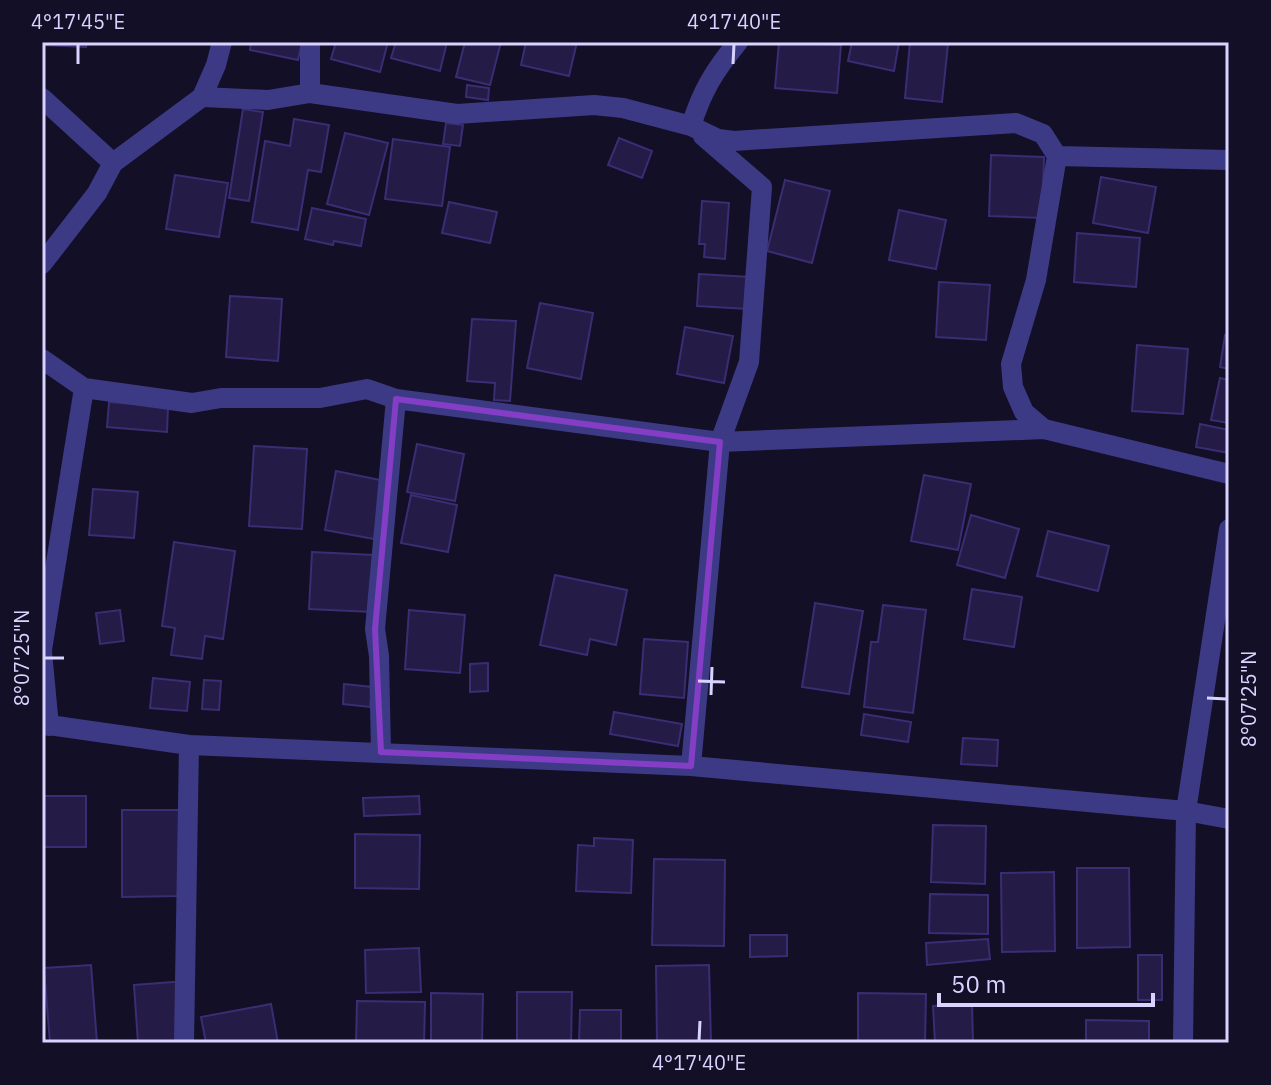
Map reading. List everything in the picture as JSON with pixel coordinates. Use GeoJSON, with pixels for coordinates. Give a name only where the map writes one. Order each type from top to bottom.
{"type":"FeatureCollection","features":[{"type":"Feature","properties":{"kind":"street"},"geometry":{"type":"LineString","coordinates":[[42,264],[97,193],[113,163],[202,97],[222,42]]}},
{"type":"Feature","properties":{"kind":"street"},"geometry":{"type":"LineString","coordinates":[[310,42],[310,93]]}},
{"type":"Feature","properties":{"kind":"street"},"geometry":{"type":"LineString","coordinates":[[691,126],[708,82],[738,42]]}},
{"type":"Feature","properties":{"kind":"street"},"geometry":{"type":"LineString","coordinates":[[202,97],[268,100],[310,93],[457,114],[594,105],[623,108],[691,126],[718,139],[734,141],[1016,123],[1043,134],[1057,156],[1036,280],[1011,364],[1013,387],[1024,412],[1044,429]]}},
{"type":"Feature","properties":{"kind":"street"},"geometry":{"type":"LineString","coordinates":[[42,98],[113,163]]}},
{"type":"Feature","properties":{"kind":"street"},"geometry":{"type":"LineString","coordinates":[[691,126],[762,187],[749,362],[720,442],[691,766]]}},
{"type":"Feature","properties":{"kind":"street"},"geometry":{"type":"LineString","coordinates":[[1057,156],[1229,160]]}},
{"type":"Feature","properties":{"kind":"street"},"geometry":{"type":"LineString","coordinates":[[42,359],[84,388],[192,403],[221,398],[320,398],[367,389],[396,399],[720,442],[1044,429],[1229,474]]}},
{"type":"Feature","properties":{"kind":"street"},"geometry":{"type":"LineString","coordinates":[[84,388],[42,651],[46,725],[189,745],[691,766],[1186,811],[1229,819]]}},
{"type":"Feature","properties":{"kind":"street"},"geometry":{"type":"LineString","coordinates":[[381,752],[379,656],[375,629],[396,399]]}},
{"type":"Feature","properties":{"kind":"street"},"geometry":{"type":"LineString","coordinates":[[1183,1043],[1186,811],[1229,529]]}},
{"type":"Feature","properties":{"kind":"street"},"geometry":{"type":"LineString","coordinates":[[184,1043],[189,745]]}},
{"type":"Feature","properties":{"kind":"highlighted area"},"geometry":{"type":"Polygon","coordinates":[[[396,399],[720,442],[691,766],[381,752],[375,629],[396,399]]]}},
{"type":"Feature","properties":{"kind":"building"},"geometry":{"type":"Polygon","coordinates":[[[42,42],[86,42],[86,47],[42,45],[42,42]]]}},
{"type":"Feature","properties":{"kind":"building"},"geometry":{"type":"Polygon","coordinates":[[[251,42],[302,42],[298,60],[250,50],[251,42]]]}},
{"type":"Feature","properties":{"kind":"building"},"geometry":{"type":"Polygon","coordinates":[[[336,42],[388,42],[380,72],[331,59],[336,42]]]}},
{"type":"Feature","properties":{"kind":"building"},"geometry":{"type":"Polygon","coordinates":[[[396,42],[447,42],[440,71],[391,58],[396,42]]]}},
{"type":"Feature","properties":{"kind":"building"},"geometry":{"type":"Polygon","coordinates":[[[465,42],[501,42],[490,85],[456,77],[465,42]]]}},
{"type":"Feature","properties":{"kind":"building"},"geometry":{"type":"Polygon","coordinates":[[[526,42],[577,42],[569,76],[521,65],[526,42]]]}},
{"type":"Feature","properties":{"kind":"building"},"geometry":{"type":"Polygon","coordinates":[[[779,42],[841,45],[837,93],[775,88],[779,42]]]}},
{"type":"Feature","properties":{"kind":"building"},"geometry":{"type":"Polygon","coordinates":[[[852,42],[899,42],[894,71],[848,61],[852,42]]]}},
{"type":"Feature","properties":{"kind":"building"},"geometry":{"type":"Polygon","coordinates":[[[910,42],[948,44],[942,102],[905,98],[910,42]]]}},
{"type":"Feature","properties":{"kind":"building"},"geometry":{"type":"Polygon","coordinates":[[[467,85],[489,88],[488,100],[466,97],[467,85]]]}},
{"type":"Feature","properties":{"kind":"building"},"geometry":{"type":"Polygon","coordinates":[[[243,109],[263,112],[249,201],[229,198],[243,109]]]}},
{"type":"Feature","properties":{"kind":"building"},"geometry":{"type":"Polygon","coordinates":[[[294,119],[329,125],[321,172],[308,170],[298,230],[252,222],[265,141],[290,146],[294,119]]]}},
{"type":"Feature","properties":{"kind":"building"},"geometry":{"type":"Polygon","coordinates":[[[446,123],[463,125],[460,146],[443,144],[446,123]]]}},
{"type":"Feature","properties":{"kind":"building"},"geometry":{"type":"Polygon","coordinates":[[[345,133],[388,143],[369,215],[327,204],[345,133]]]}},
{"type":"Feature","properties":{"kind":"building"},"geometry":{"type":"Polygon","coordinates":[[[619,138],[652,151],[642,178],[608,165],[619,138]]]}},
{"type":"Feature","properties":{"kind":"building"},"geometry":{"type":"Polygon","coordinates":[[[393,139],[450,147],[442,206],[385,199],[393,139]]]}},
{"type":"Feature","properties":{"kind":"building"},"geometry":{"type":"Polygon","coordinates":[[[991,155],[1044,157],[1042,218],[989,216],[991,155]]]}},
{"type":"Feature","properties":{"kind":"building"},"geometry":{"type":"Polygon","coordinates":[[[175,175],[228,183],[219,237],[166,229],[175,175]]]}},
{"type":"Feature","properties":{"kind":"building"},"geometry":{"type":"Polygon","coordinates":[[[1101,177],[1156,187],[1148,233],[1093,223],[1101,177]]]}},
{"type":"Feature","properties":{"kind":"building"},"geometry":{"type":"Polygon","coordinates":[[[785,180],[830,191],[812,263],[767,251],[785,180]]]}},
{"type":"Feature","properties":{"kind":"building"},"geometry":{"type":"Polygon","coordinates":[[[702,201],[729,203],[725,259],[704,257],[705,244],[699,244],[702,201]]]}},
{"type":"Feature","properties":{"kind":"building"},"geometry":{"type":"Polygon","coordinates":[[[449,202],[497,212],[490,243],[442,233],[449,202]]]}},
{"type":"Feature","properties":{"kind":"building"},"geometry":{"type":"Polygon","coordinates":[[[312,208],[366,219],[361,246],[334,241],[333,245],[305,239],[312,208]]]}},
{"type":"Feature","properties":{"kind":"building"},"geometry":{"type":"Polygon","coordinates":[[[899,210],[946,220],[936,269],[889,260],[899,210]]]}},
{"type":"Feature","properties":{"kind":"building"},"geometry":{"type":"Polygon","coordinates":[[[1077,233],[1140,238],[1136,287],[1074,282],[1077,233]]]}},
{"type":"Feature","properties":{"kind":"building"},"geometry":{"type":"Polygon","coordinates":[[[699,274],[750,277],[748,309],[697,306],[699,274]]]}},
{"type":"Feature","properties":{"kind":"building"},"geometry":{"type":"Polygon","coordinates":[[[939,282],[990,285],[986,340],[936,337],[939,282]]]}},
{"type":"Feature","properties":{"kind":"building"},"geometry":{"type":"Polygon","coordinates":[[[230,296],[282,299],[278,361],[226,357],[230,296]]]}},
{"type":"Feature","properties":{"kind":"building"},"geometry":{"type":"Polygon","coordinates":[[[540,303],[593,313],[581,379],[527,368],[540,303]]]}},
{"type":"Feature","properties":{"kind":"building"},"geometry":{"type":"Polygon","coordinates":[[[472,319],[516,321],[510,401],[494,400],[495,383],[467,381],[472,319]]]}},
{"type":"Feature","properties":{"kind":"building"},"geometry":{"type":"Polygon","coordinates":[[[685,327],[733,336],[724,383],[677,374],[685,327]]]}},
{"type":"Feature","properties":{"kind":"building"},"geometry":{"type":"Polygon","coordinates":[[[1225,335],[1229,336],[1229,369],[1220,367],[1225,335]]]}},
{"type":"Feature","properties":{"kind":"building"},"geometry":{"type":"Polygon","coordinates":[[[1137,345],[1188,349],[1183,414],[1132,411],[1137,345]]]}},
{"type":"Feature","properties":{"kind":"building"},"geometry":{"type":"Polygon","coordinates":[[[1220,378],[1229,380],[1229,423],[1211,420],[1220,378]]]}},
{"type":"Feature","properties":{"kind":"building"},"geometry":{"type":"Polygon","coordinates":[[[109,402],[168,407],[167,432],[107,427],[109,402]]]}},
{"type":"Feature","properties":{"kind":"building"},"geometry":{"type":"Polygon","coordinates":[[[1200,424],[1229,430],[1229,453],[1196,447],[1200,424]]]}},
{"type":"Feature","properties":{"kind":"building"},"geometry":{"type":"Polygon","coordinates":[[[417,444],[464,454],[455,501],[407,492],[417,444]]]}},
{"type":"Feature","properties":{"kind":"building"},"geometry":{"type":"Polygon","coordinates":[[[254,446],[307,449],[302,529],[249,526],[254,446]]]}},
{"type":"Feature","properties":{"kind":"building"},"geometry":{"type":"Polygon","coordinates":[[[336,471],[385,481],[374,539],[325,530],[336,471]]]}},
{"type":"Feature","properties":{"kind":"building"},"geometry":{"type":"Polygon","coordinates":[[[924,475],[971,484],[958,550],[911,541],[924,475]]]}},
{"type":"Feature","properties":{"kind":"building"},"geometry":{"type":"Polygon","coordinates":[[[93,489],[138,492],[134,538],[89,535],[93,489]]]}},
{"type":"Feature","properties":{"kind":"building"},"geometry":{"type":"Polygon","coordinates":[[[411,495],[457,505],[448,552],[401,543],[411,495]]]}},
{"type":"Feature","properties":{"kind":"building"},"geometry":{"type":"Polygon","coordinates":[[[971,515],[1019,529],[1005,578],[957,565],[971,515]]]}},
{"type":"Feature","properties":{"kind":"building"},"geometry":{"type":"Polygon","coordinates":[[[1048,531],[1109,546],[1098,591],[1037,576],[1048,531]]]}},
{"type":"Feature","properties":{"kind":"building"},"geometry":{"type":"Polygon","coordinates":[[[174,542],[235,551],[223,639],[205,636],[202,659],[171,655],[175,628],[162,626],[174,542]]]}},
{"type":"Feature","properties":{"kind":"building"},"geometry":{"type":"Polygon","coordinates":[[[312,552],[374,555],[372,612],[309,609],[312,552]]]}},
{"type":"Feature","properties":{"kind":"building"},"geometry":{"type":"Polygon","coordinates":[[[555,575],[627,590],[616,645],[590,639],[587,655],[540,645],[555,575]]]}},
{"type":"Feature","properties":{"kind":"building"},"geometry":{"type":"Polygon","coordinates":[[[972,589],[1022,597],[1014,647],[964,639],[972,589]]]}},
{"type":"Feature","properties":{"kind":"building"},"geometry":{"type":"Polygon","coordinates":[[[815,603],[863,611],[849,694],[802,687],[815,603]]]}},
{"type":"Feature","properties":{"kind":"building"},"geometry":{"type":"Polygon","coordinates":[[[883,605],[926,610],[913,713],[864,707],[871,642],[878,642],[883,605]]]}},
{"type":"Feature","properties":{"kind":"building"},"geometry":{"type":"Polygon","coordinates":[[[120,610],[124,641],[100,644],[96,613],[120,610]]]}},
{"type":"Feature","properties":{"kind":"building"},"geometry":{"type":"Polygon","coordinates":[[[409,610],[465,615],[460,673],[405,669],[409,610]]]}},
{"type":"Feature","properties":{"kind":"building"},"geometry":{"type":"Polygon","coordinates":[[[644,639],[688,642],[684,698],[640,694],[644,639]]]}},
{"type":"Feature","properties":{"kind":"building"},"geometry":{"type":"Polygon","coordinates":[[[488,663],[488,691],[470,692],[470,664],[488,663]]]}},
{"type":"Feature","properties":{"kind":"building"},"geometry":{"type":"Polygon","coordinates":[[[153,678],[190,682],[187,711],[150,708],[153,678]]]}},
{"type":"Feature","properties":{"kind":"building"},"geometry":{"type":"Polygon","coordinates":[[[204,680],[221,681],[219,710],[202,709],[204,680]]]}},
{"type":"Feature","properties":{"kind":"building"},"geometry":{"type":"Polygon","coordinates":[[[344,684],[372,687],[370,707],[343,704],[344,684]]]}},
{"type":"Feature","properties":{"kind":"building"},"geometry":{"type":"Polygon","coordinates":[[[614,712],[682,724],[678,746],[610,734],[614,712]]]}},
{"type":"Feature","properties":{"kind":"building"},"geometry":{"type":"Polygon","coordinates":[[[864,714],[911,722],[908,742],[861,735],[864,714]]]}},
{"type":"Feature","properties":{"kind":"building"},"geometry":{"type":"Polygon","coordinates":[[[963,738],[998,740],[997,766],[961,764],[963,738]]]}},
{"type":"Feature","properties":{"kind":"building"},"geometry":{"type":"Polygon","coordinates":[[[42,796],[86,796],[86,847],[42,847],[42,796]]]}},
{"type":"Feature","properties":{"kind":"building"},"geometry":{"type":"Polygon","coordinates":[[[419,796],[420,814],[364,816],[363,798],[419,796]]]}},
{"type":"Feature","properties":{"kind":"building"},"geometry":{"type":"Polygon","coordinates":[[[122,810],[179,810],[179,896],[122,897],[122,810]]]}},
{"type":"Feature","properties":{"kind":"building"},"geometry":{"type":"Polygon","coordinates":[[[933,825],[986,826],[985,884],[931,882],[933,825]]]}},
{"type":"Feature","properties":{"kind":"building"},"geometry":{"type":"Polygon","coordinates":[[[355,834],[420,835],[419,889],[355,888],[355,834]]]}},
{"type":"Feature","properties":{"kind":"building"},"geometry":{"type":"Polygon","coordinates":[[[594,838],[633,840],[631,893],[576,891],[578,845],[594,846],[594,838]]]}},
{"type":"Feature","properties":{"kind":"building"},"geometry":{"type":"Polygon","coordinates":[[[654,859],[725,860],[724,946],[652,945],[654,859]]]}},
{"type":"Feature","properties":{"kind":"building"},"geometry":{"type":"Polygon","coordinates":[[[1077,868],[1129,868],[1130,947],[1077,948],[1077,868]]]}},
{"type":"Feature","properties":{"kind":"building"},"geometry":{"type":"Polygon","coordinates":[[[1054,872],[1055,951],[1002,952],[1001,873],[1054,872]]]}},
{"type":"Feature","properties":{"kind":"building"},"geometry":{"type":"Polygon","coordinates":[[[930,894],[988,895],[988,934],[929,933],[930,894]]]}},
{"type":"Feature","properties":{"kind":"building"},"geometry":{"type":"Polygon","coordinates":[[[750,935],[787,935],[787,956],[750,957],[750,935]]]}},
{"type":"Feature","properties":{"kind":"building"},"geometry":{"type":"Polygon","coordinates":[[[988,939],[990,959],[927,965],[926,943],[988,939]]]}},
{"type":"Feature","properties":{"kind":"building"},"geometry":{"type":"Polygon","coordinates":[[[419,948],[421,992],[366,993],[365,950],[419,948]]]}},
{"type":"Feature","properties":{"kind":"building"},"geometry":{"type":"Polygon","coordinates":[[[1138,955],[1162,955],[1162,1000],[1138,1000],[1138,955]]]}},
{"type":"Feature","properties":{"kind":"building"},"geometry":{"type":"Polygon","coordinates":[[[91,965],[97,1043],[50,1043],[44,968],[91,965]]]}},
{"type":"Feature","properties":{"kind":"building"},"geometry":{"type":"Polygon","coordinates":[[[709,965],[711,1043],[657,1043],[656,966],[709,965]]]}},
{"type":"Feature","properties":{"kind":"building"},"geometry":{"type":"Polygon","coordinates":[[[186,981],[191,1043],[138,1043],[134,985],[186,981]]]}},
{"type":"Feature","properties":{"kind":"building"},"geometry":{"type":"Polygon","coordinates":[[[517,992],[572,992],[571,1043],[517,1043],[517,992]]]}},
{"type":"Feature","properties":{"kind":"building"},"geometry":{"type":"Polygon","coordinates":[[[431,993],[483,994],[482,1043],[431,1043],[431,993]]]}},
{"type":"Feature","properties":{"kind":"building"},"geometry":{"type":"Polygon","coordinates":[[[858,993],[926,994],[925,1043],[858,1043],[858,993]]]}},
{"type":"Feature","properties":{"kind":"building"},"geometry":{"type":"Polygon","coordinates":[[[357,1001],[425,1002],[424,1043],[356,1043],[357,1001]]]}},
{"type":"Feature","properties":{"kind":"building"},"geometry":{"type":"Polygon","coordinates":[[[271,1004],[278,1043],[206,1043],[201,1017],[271,1004]]]}},
{"type":"Feature","properties":{"kind":"building"},"geometry":{"type":"Polygon","coordinates":[[[972,1004],[973,1043],[935,1043],[933,1006],[972,1004]]]}},
{"type":"Feature","properties":{"kind":"building"},"geometry":{"type":"Polygon","coordinates":[[[580,1010],[621,1010],[621,1043],[579,1043],[580,1010]]]}},
{"type":"Feature","properties":{"kind":"building"},"geometry":{"type":"Polygon","coordinates":[[[1086,1020],[1149,1021],[1149,1043],[1086,1043],[1086,1020]]]}}]}
